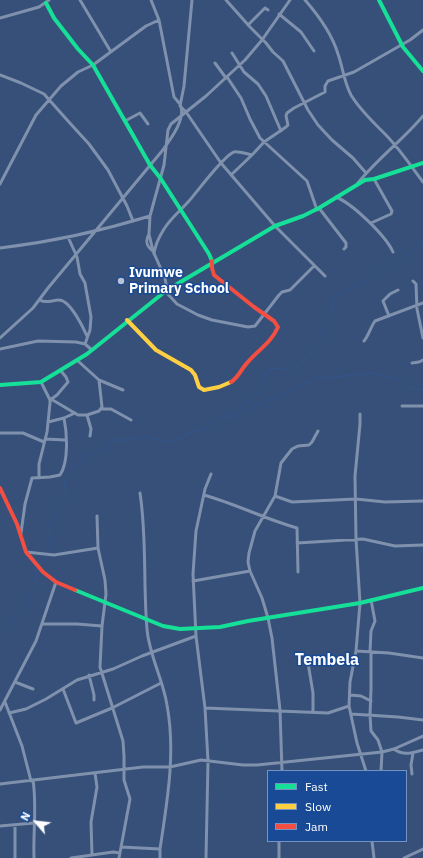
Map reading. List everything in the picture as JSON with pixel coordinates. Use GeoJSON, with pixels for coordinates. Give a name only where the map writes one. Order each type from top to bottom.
{"type":"FeatureCollection","features":[{"type":"Feature","properties":{"kind":"street"},"geometry":{"type":"LineString","coordinates":[[80,0],[111,52]]}},
{"type":"Feature","properties":{"kind":"street"},"geometry":{"type":"LineString","coordinates":[[151,0],[159,20],[174,96],[180,106],[186,112],[221,163],[275,226],[325,276]]}},
{"type":"Feature","properties":{"kind":"street"},"geometry":{"type":"LineString","coordinates":[[0,338],[40,300],[44,293],[109,216],[176,132],[180,117],[180,106],[184,86],[192,0]]}},
{"type":"Feature","properties":{"kind":"street"},"geometry":{"type":"LineString","coordinates":[[226,0],[283,61],[304,102],[318,125],[332,140],[353,158],[366,173]]}},
{"type":"Feature","properties":{"kind":"street"},"geometry":{"type":"LineString","coordinates":[[290,0],[262,40],[240,65],[170,126],[167,134],[161,179],[150,216],[149,234],[153,252],[165,278],[166,291],[177,304],[198,315],[212,320],[242,326],[255,326],[279,295],[282,292],[290,290],[314,266]]}},
{"type":"Feature","properties":{"kind":"street"},"geometry":{"type":"LineString","coordinates":[[305,0],[317,14],[329,34],[338,52],[349,90],[355,100],[395,146],[423,182]]}},
{"type":"Feature","properties":{"kind":"street"},"geometry":{"type":"LineString","coordinates":[[379,0],[401,45],[423,71]]}},
{"type":"Feature","properties":{"kind":"street"},"geometry":{"type":"LineString","coordinates":[[0,18],[39,7],[48,1],[54,18],[78,49],[93,65],[150,165],[161,179],[209,254],[213,263],[212,271],[217,278],[274,322],[278,327],[268,345],[248,362],[233,382],[204,390],[199,387],[195,375],[191,370],[156,350],[127,320]]}},
{"type":"Feature","properties":{"kind":"street"},"geometry":{"type":"LineString","coordinates":[[248,25],[264,8],[268,10]]}},
{"type":"Feature","properties":{"kind":"street"},"geometry":{"type":"LineString","coordinates":[[279,14],[300,32],[314,51]]}},
{"type":"Feature","properties":{"kind":"street"},"geometry":{"type":"LineString","coordinates":[[0,184],[36,115],[49,99],[71,77],[93,65],[146,26],[159,20]]}},
{"type":"Feature","properties":{"kind":"street"},"geometry":{"type":"LineString","coordinates":[[231,174],[264,142],[288,125],[286,118],[287,113],[304,102],[325,92],[325,86],[328,81],[354,72],[401,45],[423,30]]}},
{"type":"Feature","properties":{"kind":"street"},"geometry":{"type":"LineString","coordinates":[[232,53],[244,72],[258,84],[266,96],[281,131]]}},
{"type":"Feature","properties":{"kind":"street"},"geometry":{"type":"LineString","coordinates":[[215,63],[241,98],[257,133],[264,142],[307,181],[318,209],[346,243],[346,247],[344,249]]}},
{"type":"Feature","properties":{"kind":"street"},"geometry":{"type":"LineString","coordinates":[[0,75],[39,91],[49,99],[89,144],[108,170],[133,221]]}},
{"type":"Feature","properties":{"kind":"street"},"geometry":{"type":"LineString","coordinates":[[125,121],[139,113],[148,124]]}},
{"type":"Feature","properties":{"kind":"street"},"geometry":{"type":"LineString","coordinates":[[358,183],[375,163],[395,146],[423,116]]}},
{"type":"Feature","properties":{"kind":"street"},"geometry":{"type":"LineString","coordinates":[[153,252],[158,239],[165,228],[221,163],[234,152],[252,155]]}},
{"type":"Feature","properties":{"kind":"street"},"geometry":{"type":"LineString","coordinates":[[0,386],[41,382],[78,361],[127,320],[166,291],[275,226],[318,209],[365,180],[374,179],[423,163]]}},
{"type":"Feature","properties":{"kind":"street"},"geometry":{"type":"LineString","coordinates":[[370,223],[391,214],[392,211],[374,179]]}},
{"type":"Feature","properties":{"kind":"street"},"geometry":{"type":"LineString","coordinates":[[336,197],[351,206],[370,223],[386,240],[393,252]]}},
{"type":"Feature","properties":{"kind":"street"},"geometry":{"type":"LineString","coordinates":[[0,248],[68,237],[150,216]]}},
{"type":"Feature","properties":{"kind":"street"},"geometry":{"type":"LineString","coordinates":[[68,237],[76,255],[80,274],[85,282],[90,317],[90,330],[85,344]]}},
{"type":"Feature","properties":{"kind":"street"},"geometry":{"type":"LineString","coordinates":[[413,281],[416,284],[417,305],[423,338]]}},
{"type":"Feature","properties":{"kind":"street"},"geometry":{"type":"LineString","coordinates":[[389,316],[383,300],[398,290]]}},
{"type":"Feature","properties":{"kind":"street"},"geometry":{"type":"LineString","coordinates":[[40,300],[44,302],[59,300],[66,302],[76,315],[87,336]]}},
{"type":"Feature","properties":{"kind":"street"},"geometry":{"type":"LineString","coordinates":[[364,341],[369,335],[371,327],[375,321],[423,302]]}},
{"type":"Feature","properties":{"kind":"street"},"geometry":{"type":"LineString","coordinates":[[0,349],[38,341],[76,342],[85,344],[92,350]]}},
{"type":"Feature","properties":{"kind":"street"},"geometry":{"type":"LineString","coordinates":[[412,363],[423,360]]}},
{"type":"Feature","properties":{"kind":"street"},"geometry":{"type":"LineString","coordinates":[[78,361],[100,380],[123,390]]}},
{"type":"Feature","properties":{"kind":"street"},"geometry":{"type":"LineString","coordinates":[[39,478],[39,464],[45,440],[51,400],[58,395],[68,382],[66,377],[60,371]]}},
{"type":"Feature","properties":{"kind":"street"},"geometry":{"type":"LineString","coordinates":[[100,380],[101,409]]}},
{"type":"Feature","properties":{"kind":"street"},"geometry":{"type":"LineString","coordinates":[[41,382],[51,400],[75,413],[82,415],[99,411],[101,409],[111,409],[131,420]]}},
{"type":"Feature","properties":{"kind":"street"},"geometry":{"type":"LineString","coordinates":[[402,406],[423,406]]}},
{"type":"Feature","properties":{"kind":"street"},"geometry":{"type":"LineString","coordinates":[[48,422],[64,418],[75,413]]}},
{"type":"Feature","properties":{"kind":"street"},"geometry":{"type":"LineString","coordinates":[[87,414],[91,430],[90,436]]}},
{"type":"Feature","properties":{"kind":"street"},"geometry":{"type":"LineString","coordinates":[[360,414],[355,476],[356,540],[360,603],[356,651],[350,682],[349,706],[357,743],[366,770]]}},
{"type":"Feature","properties":{"kind":"street"},"geometry":{"type":"LineString","coordinates":[[21,533],[25,504],[31,480],[33,478],[60,475],[62,471],[65,460],[64,418]]}},
{"type":"Feature","properties":{"kind":"street"},"geometry":{"type":"LineString","coordinates":[[282,770],[282,733],[280,710],[275,661],[268,618],[248,562],[255,531],[275,496],[281,463],[292,449],[298,446],[309,445],[318,431]]}},
{"type":"Feature","properties":{"kind":"street"},"geometry":{"type":"LineString","coordinates":[[0,433],[22,433],[45,440],[65,440]]}},
{"type":"Feature","properties":{"kind":"street"},"geometry":{"type":"LineString","coordinates":[[206,858],[208,761],[205,708],[196,636],[193,581],[194,542],[204,495],[211,474]]}},
{"type":"Feature","properties":{"kind":"street"},"geometry":{"type":"LineString","coordinates":[[0,488],[21,533],[26,552],[43,572],[56,582],[163,626],[176,629],[220,627],[360,603],[423,588]]}},
{"type":"Feature","properties":{"kind":"street"},"geometry":{"type":"LineString","coordinates":[[140,493],[145,556],[147,630],[168,705],[171,748],[166,813],[160,858]]}},
{"type":"Feature","properties":{"kind":"street"},"geometry":{"type":"LineString","coordinates":[[204,495],[230,503],[263,518],[270,518],[287,526],[297,528],[298,572]]}},
{"type":"Feature","properties":{"kind":"street"},"geometry":{"type":"LineString","coordinates":[[275,496],[292,502],[356,499],[385,502],[423,501]]}},
{"type":"Feature","properties":{"kind":"street"},"geometry":{"type":"LineString","coordinates":[[97,516],[98,548],[106,588],[102,626],[100,661],[101,672],[123,741],[125,784],[130,799],[119,858]]}},
{"type":"Feature","properties":{"kind":"street"},"geometry":{"type":"LineString","coordinates":[[297,543],[372,540],[395,546],[423,545]]}},
{"type":"Feature","properties":{"kind":"street"},"geometry":{"type":"LineString","coordinates":[[26,552],[54,555],[98,548]]}},
{"type":"Feature","properties":{"kind":"street"},"geometry":{"type":"LineString","coordinates":[[193,581],[250,571]]}},
{"type":"Feature","properties":{"kind":"street"},"geometry":{"type":"LineString","coordinates":[[0,710],[36,641],[56,582]]}},
{"type":"Feature","properties":{"kind":"street"},"geometry":{"type":"LineString","coordinates":[[372,600],[375,622],[371,631],[370,715],[372,730],[378,740],[382,752],[381,770]]}},
{"type":"Feature","properties":{"kind":"street"},"geometry":{"type":"LineString","coordinates":[[42,624],[102,626]]}},
{"type":"Feature","properties":{"kind":"street"},"geometry":{"type":"LineString","coordinates":[[9,713],[26,709],[77,680],[89,675],[113,669],[152,652],[196,636]]}},
{"type":"Feature","properties":{"kind":"street"},"geometry":{"type":"LineString","coordinates":[[356,651],[389,653],[423,658]]}},
{"type":"Feature","properties":{"kind":"street"},"geometry":{"type":"LineString","coordinates":[[308,663],[313,693],[313,712]]}},
{"type":"Feature","properties":{"kind":"street"},"geometry":{"type":"LineString","coordinates":[[89,675],[94,700]]}},
{"type":"Feature","properties":{"kind":"street"},"geometry":{"type":"LineString","coordinates":[[15,682],[34,689]]}},
{"type":"Feature","properties":{"kind":"street"},"geometry":{"type":"LineString","coordinates":[[63,689],[76,723],[112,708],[161,683]]}},
{"type":"Feature","properties":{"kind":"street"},"geometry":{"type":"LineString","coordinates":[[350,695],[361,696],[371,701]]}},
{"type":"Feature","properties":{"kind":"street"},"geometry":{"type":"LineString","coordinates":[[5,702],[22,746],[32,780],[35,810],[34,858]]}},
{"type":"Feature","properties":{"kind":"street"},"geometry":{"type":"LineString","coordinates":[[205,708],[331,712],[342,707],[349,706]]}},
{"type":"Feature","properties":{"kind":"street"},"geometry":{"type":"LineString","coordinates":[[351,714],[423,720]]}},
{"type":"Feature","properties":{"kind":"street"},"geometry":{"type":"LineString","coordinates":[[0,784],[152,766],[170,767],[196,761],[249,765],[382,752],[394,749],[423,736]]}},
{"type":"Feature","properties":{"kind":"street"},"geometry":{"type":"LineString","coordinates":[[394,749],[404,753],[413,753],[423,750]]}},
{"type":"Feature","properties":{"kind":"street"},"geometry":{"type":"LineString","coordinates":[[412,774],[411,765],[413,753]]}},
{"type":"Feature","properties":{"kind":"street"},"geometry":{"type":"LineString","coordinates":[[94,856],[92,822],[97,787],[96,773]]}},
{"type":"Feature","properties":{"kind":"street"},"geometry":{"type":"LineString","coordinates":[[0,826],[34,824]]}},
{"type":"Feature","properties":{"kind":"street"},"geometry":{"type":"LineString","coordinates":[[15,825],[15,858]]}},
{"type":"Feature","properties":{"kind":"street"},"geometry":{"type":"LineString","coordinates":[[279,842],[279,858]]}},
{"type":"Feature","properties":{"kind":"street"},"geometry":{"type":"LineString","coordinates":[[372,842],[374,858]]}},
{"type":"Feature","properties":{"kind":"street"},"geometry":{"type":"LineString","coordinates":[[121,847],[160,849]]}},
{"type":"Feature","properties":{"kind":"street"},"geometry":{"type":"LineString","coordinates":[[404,858],[423,849]]}},
{"type":"Feature","properties":{"kind":"street"},"geometry":{"type":"LineString","coordinates":[[71,858],[94,856],[113,852],[120,853]]}},
{"type":"Feature","properties":{"kind":"waterway"},"geometry":{"type":"LineString","coordinates":[[39,565],[44,559],[51,543],[49,528],[66,496],[64,481],[87,455],[106,448],[111,440],[130,440],[147,436],[167,442],[181,439],[185,435],[205,428],[258,395],[264,380],[265,371],[279,368],[293,372],[312,353],[320,340],[335,297],[412,252],[423,240]]}},
{"type":"Feature","properties":{"kind":"waterway"},"geometry":{"type":"LineString","coordinates":[[225,416],[227,418],[315,379],[373,373],[397,379],[411,388],[423,389]]}},
{"type":"Feature","properties":{"kind":"waterway"},"geometry":{"type":"LineString","coordinates":[[0,629],[6,628],[28,603],[30,591],[35,589],[37,568]]}},
{"type":"Feature","properties":{"kind":"traffic: fast"},"geometry":{"type":"LineString","coordinates":[[379,0],[403,47],[423,71]]}},
{"type":"Feature","properties":{"kind":"traffic: fast"},"geometry":{"type":"LineString","coordinates":[[46,3],[54,18],[78,49],[93,65],[150,165],[161,179],[212,261]]}},
{"type":"Feature","properties":{"kind":"traffic: fast"},"geometry":{"type":"LineString","coordinates":[[0,385],[41,382],[87,354],[167,290],[275,226],[303,216],[319,208],[365,180],[374,179],[423,163]]}},
{"type":"Feature","properties":{"kind":"traffic: fast"},"geometry":{"type":"LineString","coordinates":[[75,590],[163,626],[180,629],[220,627],[360,603],[423,588]]}},
{"type":"Feature","properties":{"kind":"traffic: slow"},"geometry":{"type":"LineString","coordinates":[[127,320],[156,350],[191,370],[195,375],[199,387],[204,390],[219,387],[231,382]]}},
{"type":"Feature","properties":{"kind":"traffic: jam"},"geometry":{"type":"LineString","coordinates":[[212,261],[214,275],[274,321],[278,327],[268,342],[251,358],[236,378],[231,382]]}},
{"type":"Feature","properties":{"kind":"traffic: jam"},"geometry":{"type":"LineString","coordinates":[[0,488],[17,524],[26,552],[43,572],[56,582],[75,590]]}},
{"type":"Feature","properties":{"kind":"place","name":"Ivumwe Primary School"},"geometry":{"type":"Point","coordinates":[121,281]}},
{"type":"Feature","properties":{"kind":"district","name":"Tembela"},"geometry":{"type":"Point","coordinates":[327,660]}}]}
